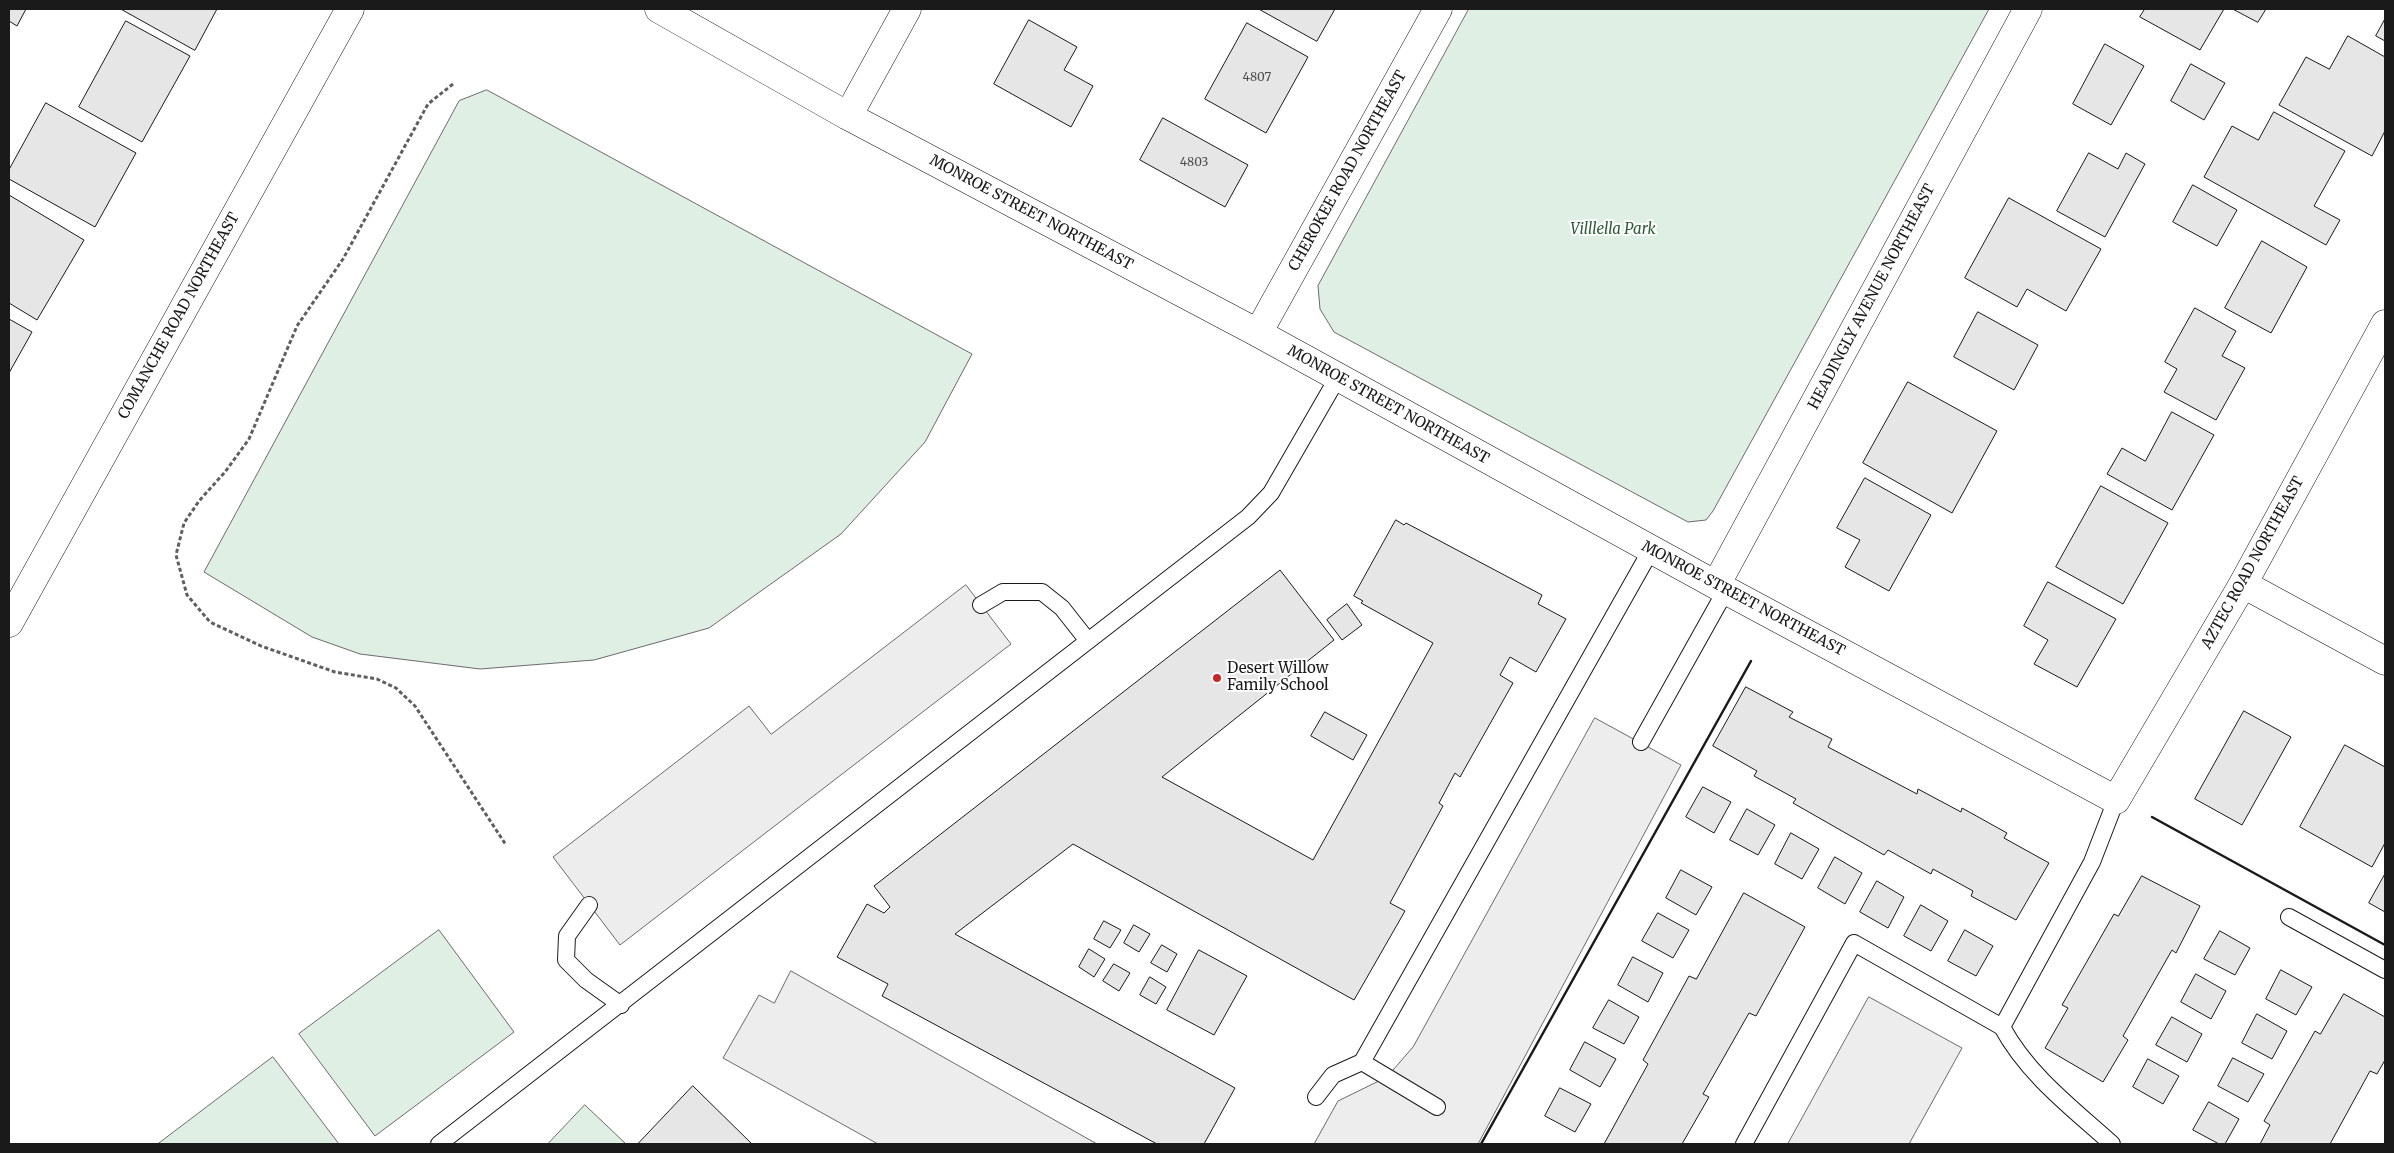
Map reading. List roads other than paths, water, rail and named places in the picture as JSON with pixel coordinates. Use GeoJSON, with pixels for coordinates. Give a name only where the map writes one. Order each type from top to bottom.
{"type":"FeatureCollection","features":[{"type":"Feature","properties":{"kind":"street","name":"COMANCHE ROAD NORTHEAST"},"geometry":{"type":"LineString","coordinates":[[9,623],[350,9]]}},
{"type":"Feature","properties":{"kind":"street","name":"MONROE STREET NORTHEAST"},"geometry":{"type":"LineString","coordinates":[[659,9],[848,116],[1258,333],[1651,550],[2116,800]]}},
{"type":"Feature","properties":{"kind":"street"},"geometry":{"type":"LineString","coordinates":[[848,116],[907,9]]}},
{"type":"Feature","properties":{"kind":"street","name":"CHEROKEE ROAD NORTHEAST"},"geometry":{"type":"LineString","coordinates":[[1258,333],[1438,9]]}},
{"type":"Feature","properties":{"kind":"street","name":"HEADINGLY AVENUE NORTHEAST"},"geometry":{"type":"LineString","coordinates":[[1721,588],[2028,9]]}},
{"type":"Feature","properties":{"kind":"street","name":"AZTEC ROAD NORTHEAST"},"geometry":{"type":"LineString","coordinates":[[2116,800],[2243,584],[2385,324]]}},
{"type":"Feature","properties":{"kind":"street"},"geometry":{"type":"LineString","coordinates":[[2243,584],[2385,661]]}},
{"type":"Feature","properties":{"kind":"lane"},"geometry":{"type":"LineString","coordinates":[[439,1144],[621,1005],[742,908],[1248,517],[1271,493],[1338,377]]}},
{"type":"Feature","properties":{"kind":"lane"},"geometry":{"type":"LineString","coordinates":[[1316,1098],[1333,1075],[1362,1062],[1651,550]]}},
{"type":"Feature","properties":{"kind":"lane"},"geometry":{"type":"LineString","coordinates":[[1641,742],[1721,588]]}},
{"type":"Feature","properties":{"kind":"lane"},"geometry":{"type":"LineString","coordinates":[[981,605],[1003,592],[1042,592],[1062,608],[1088,641]]}},
{"type":"Feature","properties":{"kind":"lane"},"geometry":{"type":"LineString","coordinates":[[2002,1027],[2092,862],[2116,800]]}},
{"type":"Feature","properties":{"kind":"lane"},"geometry":{"type":"LineString","coordinates":[[589,905],[567,936],[566,960],[586,980],[621,1005]]}},
{"type":"Feature","properties":{"kind":"lane"},"geometry":{"type":"LineString","coordinates":[[2289,917],[2385,970]]}},
{"type":"Feature","properties":{"kind":"lane"},"geometry":{"type":"LineString","coordinates":[[1744,1144],[1854,943],[2002,1027],[2013,1047],[2043,1082],[2112,1144]]}},
{"type":"Feature","properties":{"kind":"lane"},"geometry":{"type":"LineString","coordinates":[[1362,1062],[1437,1107]]}},
{"type":"Feature","properties":{"kind":"place","name":"Desert Willow Family School"},"geometry":{"type":"Point","coordinates":[1217,678]}},
{"type":"Feature","properties":{"kind":"park label","name":"Villlella Park"},"geometry":{"type":"Point","coordinates":[1613,230]}}]}
